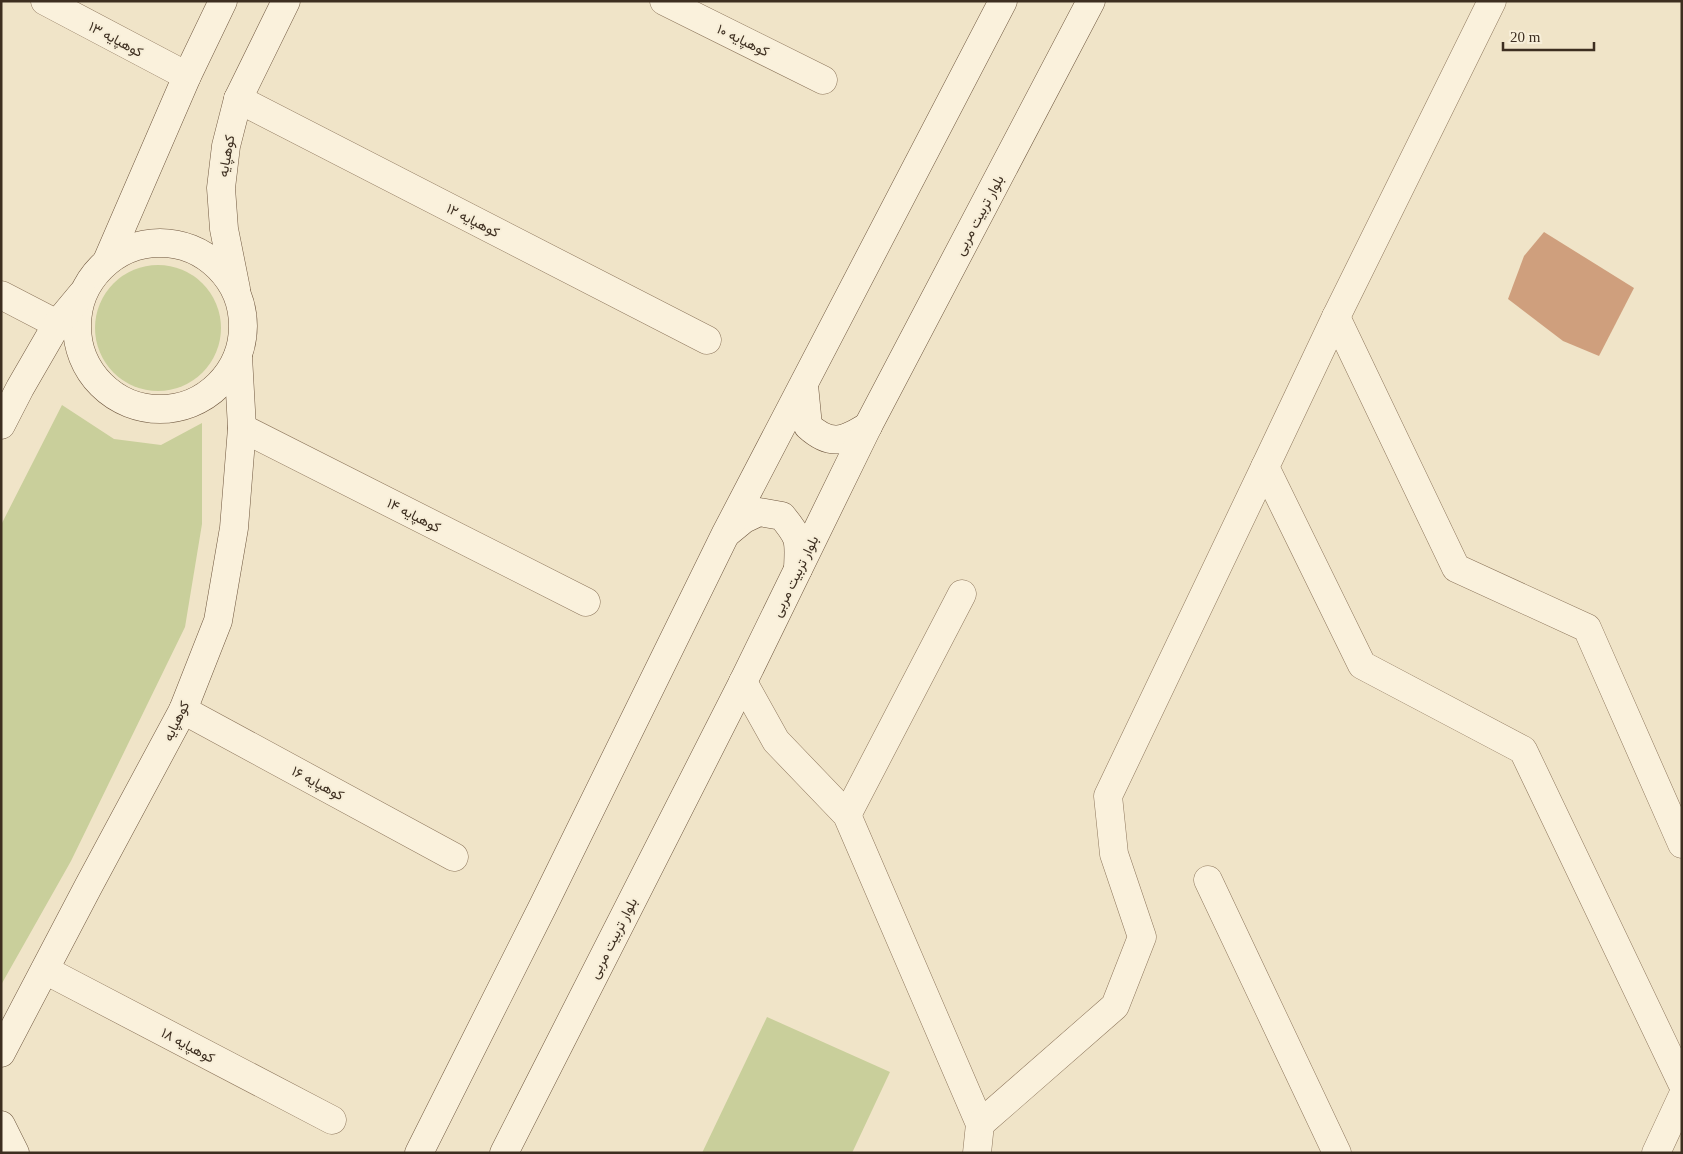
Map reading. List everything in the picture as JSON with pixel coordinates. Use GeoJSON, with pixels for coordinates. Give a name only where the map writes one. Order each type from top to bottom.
{"type":"FeatureCollection","features":[{"type":"Feature","properties":{"kind":"street","name":"کوهپایه ۱۳"},"geometry":{"type":"LineString","coordinates":[[45,1],[187,76]]}},
{"type":"Feature","properties":{"kind":"street"},"geometry":{"type":"LineString","coordinates":[[107,261],[187,76],[223,1]]}},
{"type":"Feature","properties":{"kind":"street","name":"کوهپایه"},"geometry":{"type":"LineString","coordinates":[[243,320],[224,229],[221,188],[226,146],[238,99],[286,1]]}},
{"type":"Feature","properties":{"kind":"street","name":"کوهپایه ۱۰"},"geometry":{"type":"LineString","coordinates":[[664,1],[823,80]]}},
{"type":"Feature","properties":{"kind":"street"},"geometry":{"type":"LineString","coordinates":[[419,1153],[726,533],[1003,1]]}},
{"type":"Feature","properties":{"kind":"street","name":"بلوار تربیت مربی"},"geometry":{"type":"LineString","coordinates":[[506,1151],[743,682],[868,426],[1091,1]]}},
{"type":"Feature","properties":{"kind":"street"},"geometry":{"type":"LineString","coordinates":[[980,1124],[1115,1006],[1142,937],[1114,854],[1108,796],[1336,317],[1492,1]]}},
{"type":"Feature","properties":{"kind":"street","name":"کوهپایه ۱۲"},"geometry":{"type":"LineString","coordinates":[[238,99],[707,340]]}},
{"type":"Feature","properties":{"kind":"street"},"geometry":{"type":"LineString","coordinates":[[1,425],[57,324],[83,293],[93,276],[107,261],[129,249],[155,243],[180,246],[204,256],[223,273],[237,295],[243,320],[238,356],[225,379],[205,397],[180,407],[172,408],[154,409],[128,403],[106,390],[88,369],[78,345],[77,318],[83,293]]}},
{"type":"Feature","properties":{"kind":"street"},"geometry":{"type":"LineString","coordinates":[[1,295],[57,324]]}},
{"type":"Feature","properties":{"kind":"street"},"geometry":{"type":"LineString","coordinates":[[1336,317],[1456,568],[1587,628],[1682,844]]}},
{"type":"Feature","properties":{"kind":"street","name":"کوهپایه"},"geometry":{"type":"LineString","coordinates":[[1,1053],[182,710],[218,621],[234,528],[242,428],[238,356]]}},
{"type":"Feature","properties":{"kind":"street"},"geometry":{"type":"LineString","coordinates":[[804,386],[808,426],[819,436],[837,441],[852,436],[868,426]]}},
{"type":"Feature","properties":{"kind":"street","name":"کوهپایه ۱۴"},"geometry":{"type":"LineString","coordinates":[[242,428],[586,602]]}},
{"type":"Feature","properties":{"kind":"street"},"geometry":{"type":"LineString","coordinates":[[1265,467],[1362,665],[1523,750],[1682,1083]]}},
{"type":"Feature","properties":{"kind":"street"},"geometry":{"type":"LineString","coordinates":[[726,533],[744,519],[759,512],[782,516],[797,534],[799,549],[798,570]]}},
{"type":"Feature","properties":{"kind":"street"},"geometry":{"type":"LineString","coordinates":[[847,815],[962,594]]}},
{"type":"Feature","properties":{"kind":"street"},"geometry":{"type":"LineString","coordinates":[[743,682],[776,741],[847,815],[980,1124],[977,1153]]}},
{"type":"Feature","properties":{"kind":"street","name":"کوهپایه ۱۶"},"geometry":{"type":"LineString","coordinates":[[182,710],[454,857]]}},
{"type":"Feature","properties":{"kind":"street"},"geometry":{"type":"LineString","coordinates":[[1208,880],[1337,1153]]}},
{"type":"Feature","properties":{"kind":"street","name":"کوهپایه ۱۸"},"geometry":{"type":"LineString","coordinates":[[45,970],[332,1120]]}},
{"type":"Feature","properties":{"kind":"street"},"geometry":{"type":"LineString","coordinates":[[1656,1153],[1682,1097]]}},
{"type":"Feature","properties":{"kind":"street"},"geometry":{"type":"LineString","coordinates":[[1,1125],[14,1153]]}},
{"type":"Feature","properties":{"kind":"green space"},"geometry":{"type":"Polygon","coordinates":[[[158,265],[182,269],[203,283],[217,304],[221,328],[217,352],[203,373],[182,387],[158,391],[134,387],[113,373],[99,352],[95,328],[99,304],[113,283],[134,269],[158,265]]]}},
{"type":"Feature","properties":{"kind":"green space"},"geometry":{"type":"Polygon","coordinates":[[[62,405],[114,439],[161,445],[202,423],[202,524],[185,627],[71,861],[1,985],[1,525],[62,405]]]}},
{"type":"Feature","properties":{"kind":"green space"},"geometry":{"type":"Polygon","coordinates":[[[767,1017],[890,1072],[852,1153],[702,1153],[767,1017]]]}},
{"type":"Feature","properties":{"kind":"building"},"geometry":{"type":"Polygon","coordinates":[[[1544,232],[1634,288],[1599,356],[1563,341],[1508,299],[1524,256],[1544,232]]]}}]}
